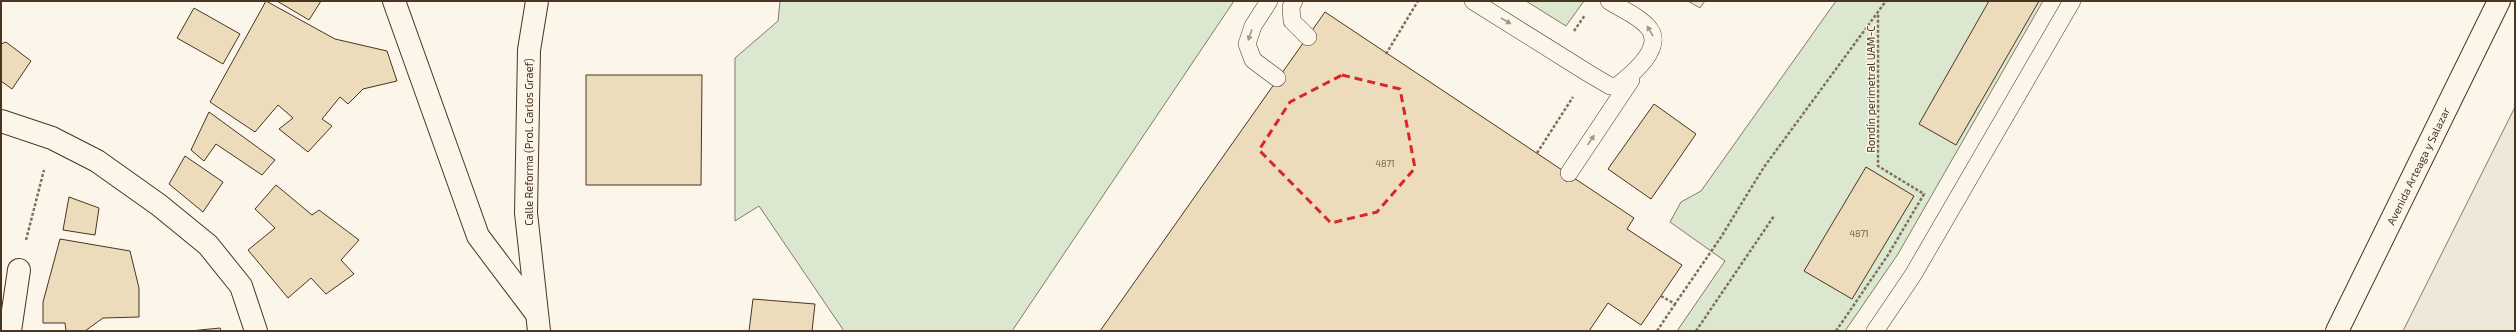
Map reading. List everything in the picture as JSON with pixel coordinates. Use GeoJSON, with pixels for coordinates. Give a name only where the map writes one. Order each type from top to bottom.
{"type":"FeatureCollection","features":[{"type":"Feature","properties":{"kind":"street"},"geometry":{"type":"LineString","coordinates":[[394,1],[478,236],[537,322]]}},
{"type":"Feature","properties":{"kind":"street","name":"Calle Reforma (Prol. Carlos Graef)"},"geometry":{"type":"LineString","coordinates":[[537,1],[529,50],[526,213],[537,322]]}},
{"type":"Feature","properties":{"kind":"street","name":"Avenida Arteaga y Salazar"},"geometry":{"type":"LineString","coordinates":[[2337,331],[2499,1]]}},
{"type":"Feature","properties":{"kind":"street"},"geometry":{"type":"LineString","coordinates":[[1,121],[52,138],[97,161],[159,205],[208,245],[241,286],[256,331]]}},
{"type":"Feature","properties":{"kind":"street"},"geometry":{"type":"LineString","coordinates":[[10,331],[19,270]]}},
{"type":"Feature","properties":{"kind":"lane"},"geometry":{"type":"LineString","coordinates":[[1269,1],[1253,26],[1247,44],[1253,60],[1277,78]]}},
{"type":"Feature","properties":{"kind":"lane"},"geometry":{"type":"LineString","coordinates":[[1294,1],[1291,7],[1292,21],[1308,37]]}},
{"type":"Feature","properties":{"kind":"lane"},"geometry":{"type":"LineString","coordinates":[[1473,1],[1559,54],[1588,74],[1610,86],[1618,86],[1640,67]]}},
{"type":"Feature","properties":{"kind":"lane"},"geometry":{"type":"LineString","coordinates":[[1569,173],[1640,67],[1654,43],[1653,34],[1647,26],[1609,1]]}},
{"type":"Feature","properties":{"kind":"lane"},"geometry":{"type":"LineString","coordinates":[[1875,331],[1913,275],[2072,1]]}},
{"type":"Feature","properties":{"kind":"path"},"geometry":{"type":"LineString","coordinates":[[1386,54],[1418,1]]}},
{"type":"Feature","properties":{"kind":"path"},"geometry":{"type":"LineString","coordinates":[[1657,331],[1721,237],[1764,167],[1886,1]]}},
{"type":"Feature","properties":{"kind":"path"},"geometry":{"type":"LineString","coordinates":[[1559,54],[1590,8]]}},
{"type":"Feature","properties":{"kind":"path","name":"Rondín perimetral UAM-C"},"geometry":{"type":"LineString","coordinates":[[1836,331],[1888,255],[1924,194],[1878,166],[1878,12]]}},
{"type":"Feature","properties":{"kind":"path"},"geometry":{"type":"LineString","coordinates":[[1537,153],[1588,74]]}},
{"type":"Feature","properties":{"kind":"path"},"geometry":{"type":"LineString","coordinates":[[19,270],[52,138]]}},
{"type":"Feature","properties":{"kind":"path"},"geometry":{"type":"LineString","coordinates":[[1696,331],[1774,216]]}},
{"type":"Feature","properties":{"kind":"path"},"geometry":{"type":"LineString","coordinates":[[1661,296],[1675,304]]}},
{"type":"Feature","properties":{"kind":"highlighted area"},"geometry":{"type":"Polygon","coordinates":[[[1342,75],[1400,89],[1415,168],[1377,212],[1331,223],[1259,150],[1290,102],[1342,75]]]}},
{"type":"Feature","properties":{"kind":"green space"},"geometry":{"type":"Polygon","coordinates":[[[780,1],[1234,1],[1012,331],[844,331],[759,206],[735,221],[735,58],[778,21],[780,1]]]}},
{"type":"Feature","properties":{"kind":"green space"},"geometry":{"type":"Polygon","coordinates":[[[1526,1],[1584,1],[1566,26],[1526,1]]]}},
{"type":"Feature","properties":{"kind":"green space"},"geometry":{"type":"Polygon","coordinates":[[[1836,1],[2043,1],[1898,254],[1845,331],[1677,331],[1725,261],[1670,222],[1681,202],[1701,191],[1836,1]]]}},
{"type":"Feature","properties":{"kind":"shaded area"},"geometry":{"type":"Polygon","coordinates":[[[1688,1],[1705,1],[1700,8],[1688,1]]]}},
{"type":"Feature","properties":{"kind":"shaded area"},"geometry":{"type":"Polygon","coordinates":[[[2515,107],[2515,331],[2403,331],[2515,107]]]}},
{"type":"Feature","properties":{"kind":"building"},"geometry":{"type":"Polygon","coordinates":[[[266,1],[335,39],[387,51],[397,81],[363,89],[348,104],[340,97],[322,119],[332,126],[308,152],[279,129],[293,118],[278,105],[255,132],[210,102],[266,1]]]}},
{"type":"Feature","properties":{"kind":"building"},"geometry":{"type":"Polygon","coordinates":[[[277,1],[321,1],[309,20],[277,1]]]}},
{"type":"Feature","properties":{"kind":"building"},"geometry":{"type":"Polygon","coordinates":[[[1989,1],[2039,1],[1956,145],[1919,124],[1989,1]]]}},
{"type":"Feature","properties":{"kind":"building"},"geometry":{"type":"Polygon","coordinates":[[[194,8],[240,34],[223,64],[177,38],[194,8]]]}},
{"type":"Feature","properties":{"kind":"building"},"geometry":{"type":"Polygon","coordinates":[[[1325,12],[1634,218],[1627,229],[1682,265],[1641,325],[1608,303],[1589,331],[1100,331],[1325,12]]]}},
{"type":"Feature","properties":{"kind":"building"},"geometry":{"type":"Polygon","coordinates":[[[6,42],[31,61],[12,89],[1,81],[1,44],[6,42]]]}},
{"type":"Feature","properties":{"kind":"building"},"geometry":{"type":"Polygon","coordinates":[[[586,75],[702,75],[701,185],[586,185],[586,75]]]}},
{"type":"Feature","properties":{"kind":"building"},"geometry":{"type":"Polygon","coordinates":[[[1654,104],[1696,134],[1651,199],[1608,169],[1654,104]]]}},
{"type":"Feature","properties":{"kind":"building"},"geometry":{"type":"Polygon","coordinates":[[[209,112],[275,160],[262,175],[216,144],[204,161],[191,150],[209,112]]]}},
{"type":"Feature","properties":{"kind":"building"},"geometry":{"type":"Polygon","coordinates":[[[185,156],[223,182],[203,212],[169,184],[185,156]]]}},
{"type":"Feature","properties":{"kind":"building"},"geometry":{"type":"Polygon","coordinates":[[[1866,167],[1914,196],[1852,299],[1804,271],[1866,167]]]}},
{"type":"Feature","properties":{"kind":"building"},"geometry":{"type":"Polygon","coordinates":[[[276,185],[312,215],[319,210],[359,240],[341,260],[354,274],[326,294],[311,278],[288,298],[248,250],[275,228],[255,209],[276,185]]]}},
{"type":"Feature","properties":{"kind":"building"},"geometry":{"type":"Polygon","coordinates":[[[69,197],[99,208],[95,235],[63,230],[69,197]]]}},
{"type":"Feature","properties":{"kind":"building"},"geometry":{"type":"Polygon","coordinates":[[[60,239],[130,251],[139,288],[139,317],[103,318],[85,331],[66,331],[65,323],[43,323],[43,302],[60,239]]]}},
{"type":"Feature","properties":{"kind":"building"},"geometry":{"type":"Polygon","coordinates":[[[753,299],[815,304],[812,331],[749,331],[753,299]]]}},
{"type":"Feature","properties":{"kind":"building"},"geometry":{"type":"Polygon","coordinates":[[[220,328],[221,331],[190,331],[220,328]]]}}]}
